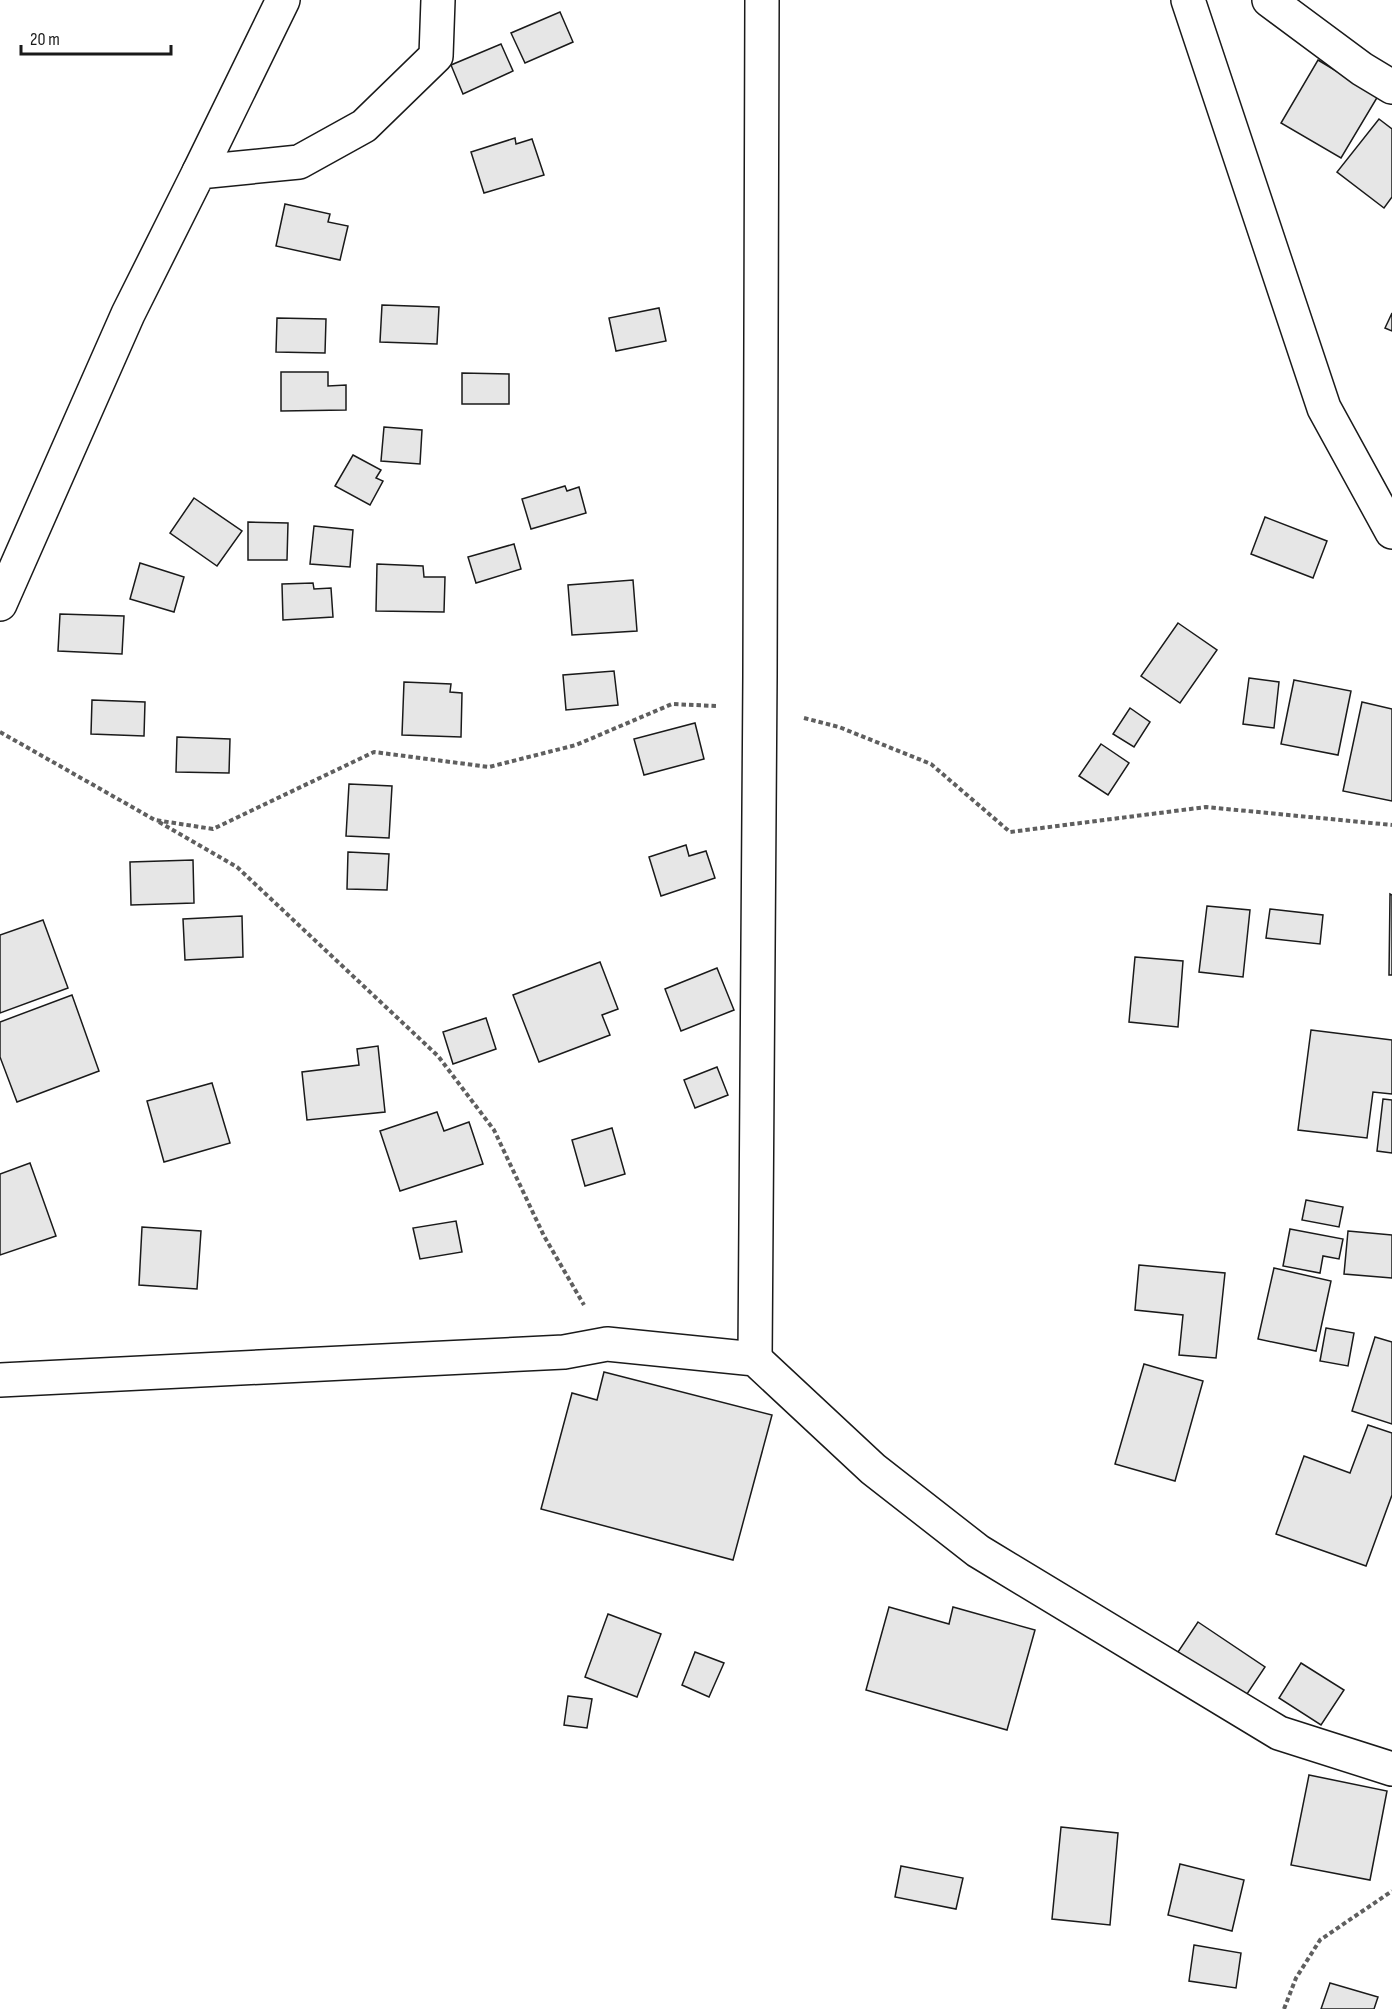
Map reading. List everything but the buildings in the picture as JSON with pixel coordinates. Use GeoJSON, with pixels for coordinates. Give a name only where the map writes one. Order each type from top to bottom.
{"type":"FeatureCollection","features":[{"type":"Feature","properties":{"kind":"street"},"geometry":{"type":"LineString","coordinates":[[0,604],[128,314],[283,0]]}},
{"type":"Feature","properties":{"kind":"street"},"geometry":{"type":"LineString","coordinates":[[199,172],[299,162],[364,126],[436,56],[438,0]]}},
{"type":"Feature","properties":{"kind":"street"},"geometry":{"type":"LineString","coordinates":[[755,1359],[762,0]]}},
{"type":"Feature","properties":{"kind":"street"},"geometry":{"type":"LineString","coordinates":[[1188,0],[1324,408],[1392,532]]}},
{"type":"Feature","properties":{"kind":"street"},"geometry":{"type":"LineString","coordinates":[[1269,0],[1362,69],[1392,87]]}},
{"type":"Feature","properties":{"kind":"street"},"geometry":{"type":"LineString","coordinates":[[0,1380],[564,1352],[607,1344],[755,1359],[873,1469],[978,1551],[1279,1733],[1392,1769]]}},
{"type":"Feature","properties":{"kind":"path"},"geometry":{"type":"LineString","coordinates":[[155,820],[213,829],[374,752],[489,768],[576,745],[672,704],[760,708],[839,727],[931,764],[1010,832],[1206,807],[1392,825]]}},
{"type":"Feature","properties":{"kind":"path"},"geometry":{"type":"LineString","coordinates":[[0,732],[237,867],[438,1056],[494,1130],[544,1236],[607,1344]]}},
{"type":"Feature","properties":{"kind":"path"},"geometry":{"type":"LineString","coordinates":[[1284,2009],[1296,1978],[1320,1940],[1392,1891]]}}]}
